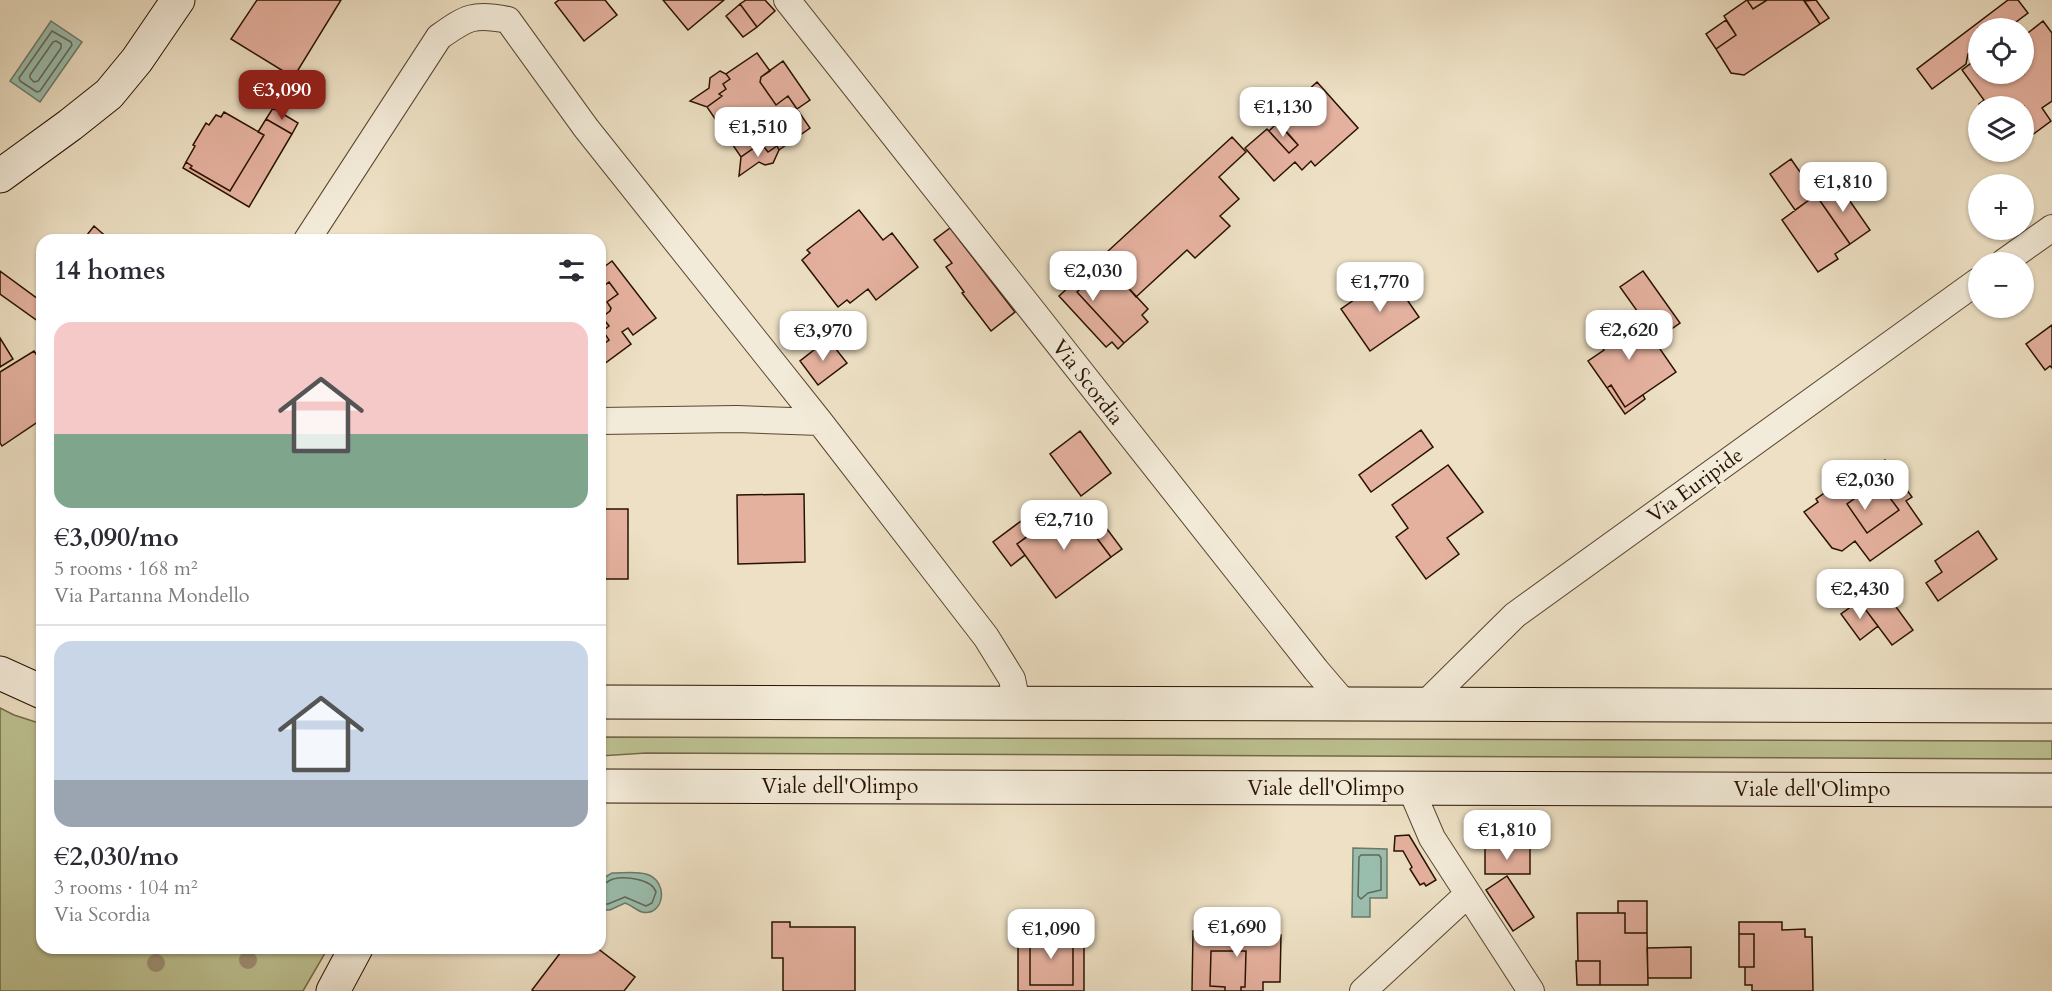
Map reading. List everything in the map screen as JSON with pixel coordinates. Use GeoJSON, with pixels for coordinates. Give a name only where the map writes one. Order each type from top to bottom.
{"type":"FeatureCollection","features":[{"type":"Feature","properties":{"kind":"street"},"geometry":{"type":"LineString","coordinates":[[0,176],[109,94],[137,60],[178,0]]}},
{"type":"Feature","properties":{"kind":"street","name":"Via Scordia"},"geometry":{"type":"LineString","coordinates":[[787,0],[1346,705]]}},
{"type":"Feature","properties":{"kind":"street"},"geometry":{"type":"LineString","coordinates":[[311,234],[439,37],[461,21],[485,15],[508,20],[586,128],[820,422],[986,637],[1012,679],[1017,703]]}},
{"type":"Feature","properties":{"kind":"street"},"geometry":{"type":"LineString","coordinates":[[2018,252],[2052,228]]}},
{"type":"Feature","properties":{"kind":"street","name":"Via Euripide"},"geometry":{"type":"LineString","coordinates":[[1425,704],[1515,615],[1968,288]]}},
{"type":"Feature","properties":{"kind":"street"},"geometry":{"type":"LineString","coordinates":[[606,421],[737,419],[820,422]]}},
{"type":"Feature","properties":{"kind":"street"},"geometry":{"type":"LineString","coordinates":[[0,674],[36,689]]}},
{"type":"Feature","properties":{"kind":"street"},"geometry":{"type":"LineString","coordinates":[[606,702],[2052,706]]}},
{"type":"Feature","properties":{"kind":"street","name":"Viale dell'Olimpo"},"geometry":{"type":"LineString","coordinates":[[606,786],[2052,790]]}},
{"type":"Feature","properties":{"kind":"street"},"geometry":{"type":"LineString","coordinates":[[1411,789],[1432,838],[1530,991]]}},
{"type":"Feature","properties":{"kind":"street"},"geometry":{"type":"LineString","coordinates":[[1363,991],[1468,894]]}},
{"type":"Feature","properties":{"kind":"street"},"geometry":{"type":"LineString","coordinates":[[333,991],[354,954]]}},
{"type":"Feature","properties":{"kind":"shaded area"},"geometry":{"type":"Polygon","coordinates":[[[0,708],[36,722],[36,954],[325,954],[303,991],[0,991],[0,708]]]}},
{"type":"Feature","properties":{"kind":"shaded area"},"geometry":{"type":"Polygon","coordinates":[[[606,737],[2052,741],[2052,759],[646,753],[606,756],[606,737]]]}},
{"type":"Feature","properties":{"kind":"water"},"geometry":{"type":"Polygon","coordinates":[[[51,21],[82,42],[40,102],[10,81],[51,21]]]}},
{"type":"Feature","properties":{"kind":"water"},"geometry":{"type":"Polygon","coordinates":[[[1353,848],[1387,849],[1387,898],[1370,898],[1370,917],[1352,917],[1353,848]]]}},
{"type":"Feature","properties":{"kind":"water"},"geometry":{"type":"Polygon","coordinates":[[[612,873],[638,873],[654,878],[661,890],[659,904],[649,912],[642,912],[625,903],[606,910],[606,876],[612,873]]]}},
{"type":"Feature","properties":{"kind":"building"},"geometry":{"type":"Polygon","coordinates":[[[257,0],[341,0],[295,75],[290,72],[288,74],[231,39],[257,0]]]}},
{"type":"Feature","properties":{"kind":"building"},"geometry":{"type":"Polygon","coordinates":[[[559,0],[605,0],[617,15],[584,41],[555,3],[559,0]]]}},
{"type":"Feature","properties":{"kind":"building"},"geometry":{"type":"Polygon","coordinates":[[[663,0],[724,0],[688,30],[663,0]]]}},
{"type":"Feature","properties":{"kind":"building"},"geometry":{"type":"Polygon","coordinates":[[[746,0],[765,0],[775,11],[757,27],[740,4],[746,0]]]}},
{"type":"Feature","properties":{"kind":"building"},"geometry":{"type":"Polygon","coordinates":[[[1747,0],[1753,9],[1767,0],[1804,0],[1820,24],[1744,75],[1731,73],[1716,49],[1736,35],[1724,16],[1747,0]]]}},
{"type":"Feature","properties":{"kind":"building"},"geometry":{"type":"Polygon","coordinates":[[[1747,0],[1767,0],[1753,9],[1747,0]]]}},
{"type":"Feature","properties":{"kind":"building"},"geometry":{"type":"Polygon","coordinates":[[[1816,0],[1829,18],[1820,24],[1804,1],[1816,0]]]}},
{"type":"Feature","properties":{"kind":"building"},"geometry":{"type":"Polygon","coordinates":[[[2008,0],[2018,0],[2028,13],[2021,18],[1984,18],[2008,0]]]}},
{"type":"Feature","properties":{"kind":"building"},"geometry":{"type":"Polygon","coordinates":[[[740,4],[757,27],[743,37],[726,16],[740,4]]]}},
{"type":"Feature","properties":{"kind":"building"},"geometry":{"type":"Polygon","coordinates":[[[1726,20],[1736,35],[1716,49],[1706,34],[1726,20]]]}},
{"type":"Feature","properties":{"kind":"building"},"geometry":{"type":"Polygon","coordinates":[[[2043,21],[2052,33],[2052,101],[2042,108],[2051,121],[2034,134],[2034,96],[1981,96],[1972,84],[2034,84],[2034,28],[2043,21]]]}},
{"type":"Feature","properties":{"kind":"building"},"geometry":{"type":"Polygon","coordinates":[[[1968,30],[1966,64],[1932,89],[1917,69],[1968,30]]]}},
{"type":"Feature","properties":{"kind":"building"},"geometry":{"type":"Polygon","coordinates":[[[757,53],[770,71],[761,77],[760,82],[776,105],[788,96],[810,128],[779,150],[777,146],[768,152],[761,143],[741,157],[707,107],[722,96],[719,94],[726,89],[723,84],[730,79],[726,74],[757,53]]]}},
{"type":"Feature","properties":{"kind":"building"},"geometry":{"type":"Polygon","coordinates":[[[783,61],[810,100],[797,109],[788,96],[776,105],[760,82],[761,77],[783,61]]]}},
{"type":"Feature","properties":{"kind":"building"},"geometry":{"type":"Polygon","coordinates":[[[1968,66],[1968,78],[1962,70],[1968,66]]]}},
{"type":"Feature","properties":{"kind":"building"},"geometry":{"type":"Polygon","coordinates":[[[720,71],[730,79],[723,84],[726,89],[719,94],[722,96],[707,107],[690,101],[709,88],[710,78],[720,71]]]}},
{"type":"Feature","properties":{"kind":"building"},"geometry":{"type":"Polygon","coordinates":[[[1317,82],[1358,128],[1315,166],[1311,161],[1302,170],[1295,162],[1274,181],[1245,148],[1267,129],[1289,153],[1298,145],[1275,120],[1317,82]]]}},
{"type":"Feature","properties":{"kind":"building"},"geometry":{"type":"Polygon","coordinates":[[[273,108],[298,123],[292,134],[266,119],[273,108]]]}},
{"type":"Feature","properties":{"kind":"building"},"geometry":{"type":"Polygon","coordinates":[[[224,112],[264,135],[230,191],[190,168],[192,166],[186,162],[206,123],[209,125],[216,115],[221,117],[224,112]]]}},
{"type":"Feature","properties":{"kind":"building"},"geometry":{"type":"Polygon","coordinates":[[[266,119],[292,134],[249,207],[183,168],[186,162],[192,166],[190,168],[230,191],[264,135],[258,132],[266,119]]]}},
{"type":"Feature","properties":{"kind":"building"},"geometry":{"type":"Polygon","coordinates":[[[1278,122],[1298,145],[1289,153],[1269,131],[1278,122]]]}},
{"type":"Feature","properties":{"kind":"building"},"geometry":{"type":"Polygon","coordinates":[[[1232,137],[1246,152],[1219,177],[1239,199],[1220,216],[1230,226],[1195,258],[1187,250],[1136,297],[1118,276],[1123,271],[1107,252],[1232,137]]]}},
{"type":"Feature","properties":{"kind":"building"},"geometry":{"type":"Polygon","coordinates":[[[761,143],[768,152],[777,146],[779,150],[773,163],[765,165],[759,162],[739,176],[741,157],[761,143]]]}},
{"type":"Feature","properties":{"kind":"building"},"geometry":{"type":"Polygon","coordinates":[[[1791,159],[1816,195],[1795,210],[1770,174],[1791,159]]]}},
{"type":"Feature","properties":{"kind":"building"},"geometry":{"type":"Polygon","coordinates":[[[1836,181],[1870,230],[1850,244],[1816,195],[1836,181]]]}},
{"type":"Feature","properties":{"kind":"building"},"geometry":{"type":"Polygon","coordinates":[[[1816,195],[1850,244],[1835,254],[1838,259],[1818,272],[1782,220],[1816,195]]]}},
{"type":"Feature","properties":{"kind":"building"},"geometry":{"type":"Polygon","coordinates":[[[859,210],[883,240],[892,233],[918,267],[876,300],[868,289],[850,303],[847,300],[838,307],[802,260],[810,253],[807,250],[859,210]]]}},
{"type":"Feature","properties":{"kind":"building"},"geometry":{"type":"Polygon","coordinates":[[[94,226],[103,234],[88,234],[94,226]]]}},
{"type":"Feature","properties":{"kind":"building"},"geometry":{"type":"Polygon","coordinates":[[[950,228],[1015,312],[991,331],[962,293],[964,292],[946,267],[952,263],[934,240],[950,228]]]}},
{"type":"Feature","properties":{"kind":"building"},"geometry":{"type":"Polygon","coordinates":[[[1107,252],[1123,271],[1118,276],[1109,267],[1105,272],[1102,269],[1077,292],[1124,343],[1118,349],[1112,342],[1106,347],[1059,296],[1107,252]]]}},
{"type":"Feature","properties":{"kind":"building"},"geometry":{"type":"Polygon","coordinates":[[[612,261],[656,318],[633,335],[628,328],[622,332],[631,344],[606,363],[606,342],[609,340],[606,328],[609,326],[606,322],[606,314],[611,308],[607,302],[618,294],[609,282],[606,284],[606,266],[612,261]]]}},
{"type":"Feature","properties":{"kind":"building"},"geometry":{"type":"Polygon","coordinates":[[[1109,267],[1148,309],[1142,315],[1148,322],[1124,343],[1077,292],[1102,269],[1105,272],[1109,267]]]}},
{"type":"Feature","properties":{"kind":"building"},"geometry":{"type":"Polygon","coordinates":[[[0,271],[36,298],[36,320],[0,294],[0,271]]]}},
{"type":"Feature","properties":{"kind":"building"},"geometry":{"type":"Polygon","coordinates":[[[1643,271],[1680,323],[1657,339],[1620,287],[1643,271]]]}},
{"type":"Feature","properties":{"kind":"building"},"geometry":{"type":"Polygon","coordinates":[[[1390,275],[1419,317],[1370,351],[1341,309],[1390,275]]]}},
{"type":"Feature","properties":{"kind":"building"},"geometry":{"type":"Polygon","coordinates":[[[609,282],[618,294],[607,302],[611,308],[606,314],[606,284],[609,282]]]}},
{"type":"Feature","properties":{"kind":"building"},"geometry":{"type":"Polygon","coordinates":[[[1610,316],[1624,336],[1642,323],[1676,372],[1625,407],[1611,385],[1607,388],[1588,361],[1604,350],[1591,330],[1610,316]]]}},
{"type":"Feature","properties":{"kind":"building"},"geometry":{"type":"Polygon","coordinates":[[[2052,325],[2052,368],[2050,366],[2045,370],[2026,344],[2052,325]]]}},
{"type":"Feature","properties":{"kind":"building"},"geometry":{"type":"Polygon","coordinates":[[[0,338],[13,359],[0,367],[0,338]]]}},
{"type":"Feature","properties":{"kind":"building"},"geometry":{"type":"Polygon","coordinates":[[[828,339],[847,363],[818,385],[800,361],[828,339]]]}},
{"type":"Feature","properties":{"kind":"building"},"geometry":{"type":"Polygon","coordinates":[[[34,351],[36,354],[36,423],[2,446],[0,443],[0,372],[34,351]]]}},
{"type":"Feature","properties":{"kind":"building"},"geometry":{"type":"Polygon","coordinates":[[[1611,385],[1625,407],[1643,395],[1645,399],[1625,414],[1607,388],[1611,385]]]}},
{"type":"Feature","properties":{"kind":"building"},"geometry":{"type":"Polygon","coordinates":[[[1421,430],[1433,447],[1371,492],[1359,475],[1421,430]]]}},
{"type":"Feature","properties":{"kind":"building"},"geometry":{"type":"Polygon","coordinates":[[[1080,431],[1111,473],[1081,496],[1050,454],[1080,431]]]}},
{"type":"Feature","properties":{"kind":"building"},"geometry":{"type":"Polygon","coordinates":[[[1885,460],[1912,497],[1906,501],[1922,524],[1870,561],[1855,541],[1842,551],[1832,548],[1804,512],[1818,502],[1816,499],[1868,462],[1873,469],[1885,460]],[[1878,482],[1847,504],[1867,533],[1899,510],[1878,482]]]}},
{"type":"Feature","properties":{"kind":"building"},"geometry":{"type":"Polygon","coordinates":[[[1448,465],[1483,512],[1447,538],[1459,554],[1426,579],[1396,537],[1408,528],[1392,505],[1448,465]]]}},
{"type":"Feature","properties":{"kind":"building"},"geometry":{"type":"Polygon","coordinates":[[[1878,482],[1899,510],[1867,533],[1847,504],[1878,482]]]}},
{"type":"Feature","properties":{"kind":"building"},"geometry":{"type":"Polygon","coordinates":[[[804,494],[805,562],[738,564],[737,495],[804,494]]]}},
{"type":"Feature","properties":{"kind":"building"},"geometry":{"type":"Polygon","coordinates":[[[1071,504],[1111,557],[1056,598],[1017,544],[1071,504]]]}},
{"type":"Feature","properties":{"kind":"building"},"geometry":{"type":"Polygon","coordinates":[[[606,509],[628,509],[628,579],[606,579],[606,509]]]}},
{"type":"Feature","properties":{"kind":"building"},"geometry":{"type":"Polygon","coordinates":[[[1021,521],[1031,534],[1017,544],[1025,555],[1011,566],[993,542],[1021,521]]]}},
{"type":"Feature","properties":{"kind":"building"},"geometry":{"type":"Polygon","coordinates":[[[1107,529],[1122,549],[1111,557],[1096,537],[1107,529]]]}},
{"type":"Feature","properties":{"kind":"building"},"geometry":{"type":"Polygon","coordinates":[[[1978,531],[1997,559],[1938,601],[1926,583],[1942,572],[1935,561],[1978,531]]]}},
{"type":"Feature","properties":{"kind":"building"},"geometry":{"type":"Polygon","coordinates":[[[1880,585],[1913,630],[1892,645],[1859,601],[1880,585]]]}},
{"type":"Feature","properties":{"kind":"building"},"geometry":{"type":"Polygon","coordinates":[[[1859,601],[1878,626],[1860,640],[1841,614],[1859,601]]]}},
{"type":"Feature","properties":{"kind":"building"},"geometry":{"type":"Polygon","coordinates":[[[1409,835],[1436,880],[1426,886],[1424,883],[1420,885],[1403,851],[1394,851],[1395,836],[1409,835]]]}},
{"type":"Feature","properties":{"kind":"building"},"geometry":{"type":"Polygon","coordinates":[[[1485,848],[1530,848],[1530,874],[1485,874],[1485,848]]]}},
{"type":"Feature","properties":{"kind":"building"},"geometry":{"type":"Polygon","coordinates":[[[1507,876],[1534,917],[1513,931],[1486,890],[1507,876]]]}},
{"type":"Feature","properties":{"kind":"building"},"geometry":{"type":"Polygon","coordinates":[[[1618,901],[1647,901],[1647,933],[1625,933],[1625,913],[1618,913],[1618,901]]]}},
{"type":"Feature","properties":{"kind":"building"},"geometry":{"type":"Polygon","coordinates":[[[1577,913],[1625,913],[1625,933],[1647,933],[1648,985],[1600,985],[1600,961],[1578,961],[1577,913]]]}},
{"type":"Feature","properties":{"kind":"building"},"geometry":{"type":"Polygon","coordinates":[[[772,922],[790,922],[790,927],[855,927],[855,991],[783,991],[783,958],[772,958],[772,922]]]}},
{"type":"Feature","properties":{"kind":"building"},"geometry":{"type":"Polygon","coordinates":[[[1739,922],[1782,922],[1782,930],[1805,929],[1805,937],[1812,937],[1813,991],[1752,991],[1752,985],[1745,985],[1745,967],[1754,967],[1754,934],[1739,934],[1739,922]]]}},
{"type":"Feature","properties":{"kind":"building"},"geometry":{"type":"Polygon","coordinates":[[[1084,928],[1084,991],[1018,991],[1018,929],[1084,928]],[[1030,940],[1030,985],[1073,985],[1073,940],[1030,940]]]}},
{"type":"Feature","properties":{"kind":"building"},"geometry":{"type":"Polygon","coordinates":[[[1193,931],[1281,935],[1280,982],[1263,982],[1263,991],[1241,991],[1241,987],[1245,987],[1246,951],[1211,951],[1210,986],[1225,987],[1225,991],[1192,991],[1193,931]]]}},
{"type":"Feature","properties":{"kind":"building"},"geometry":{"type":"Polygon","coordinates":[[[1739,934],[1754,934],[1754,967],[1739,967],[1739,934]]]}},
{"type":"Feature","properties":{"kind":"building"},"geometry":{"type":"Polygon","coordinates":[[[1030,940],[1073,940],[1073,985],[1030,985],[1030,940]]]}},
{"type":"Feature","properties":{"kind":"building"},"geometry":{"type":"Polygon","coordinates":[[[1691,947],[1691,978],[1648,978],[1647,948],[1691,947]]]}},
{"type":"Feature","properties":{"kind":"building"},"geometry":{"type":"Polygon","coordinates":[[[1211,951],[1246,951],[1245,987],[1241,987],[1241,991],[1225,991],[1225,987],[1210,986],[1211,951]]]}},
{"type":"Feature","properties":{"kind":"building"},"geometry":{"type":"Polygon","coordinates":[[[559,954],[605,954],[635,977],[624,991],[532,990],[559,954]]]}},
{"type":"Feature","properties":{"kind":"building"},"geometry":{"type":"Polygon","coordinates":[[[1576,961],[1600,961],[1600,985],[1577,985],[1576,961]]]}}]}
